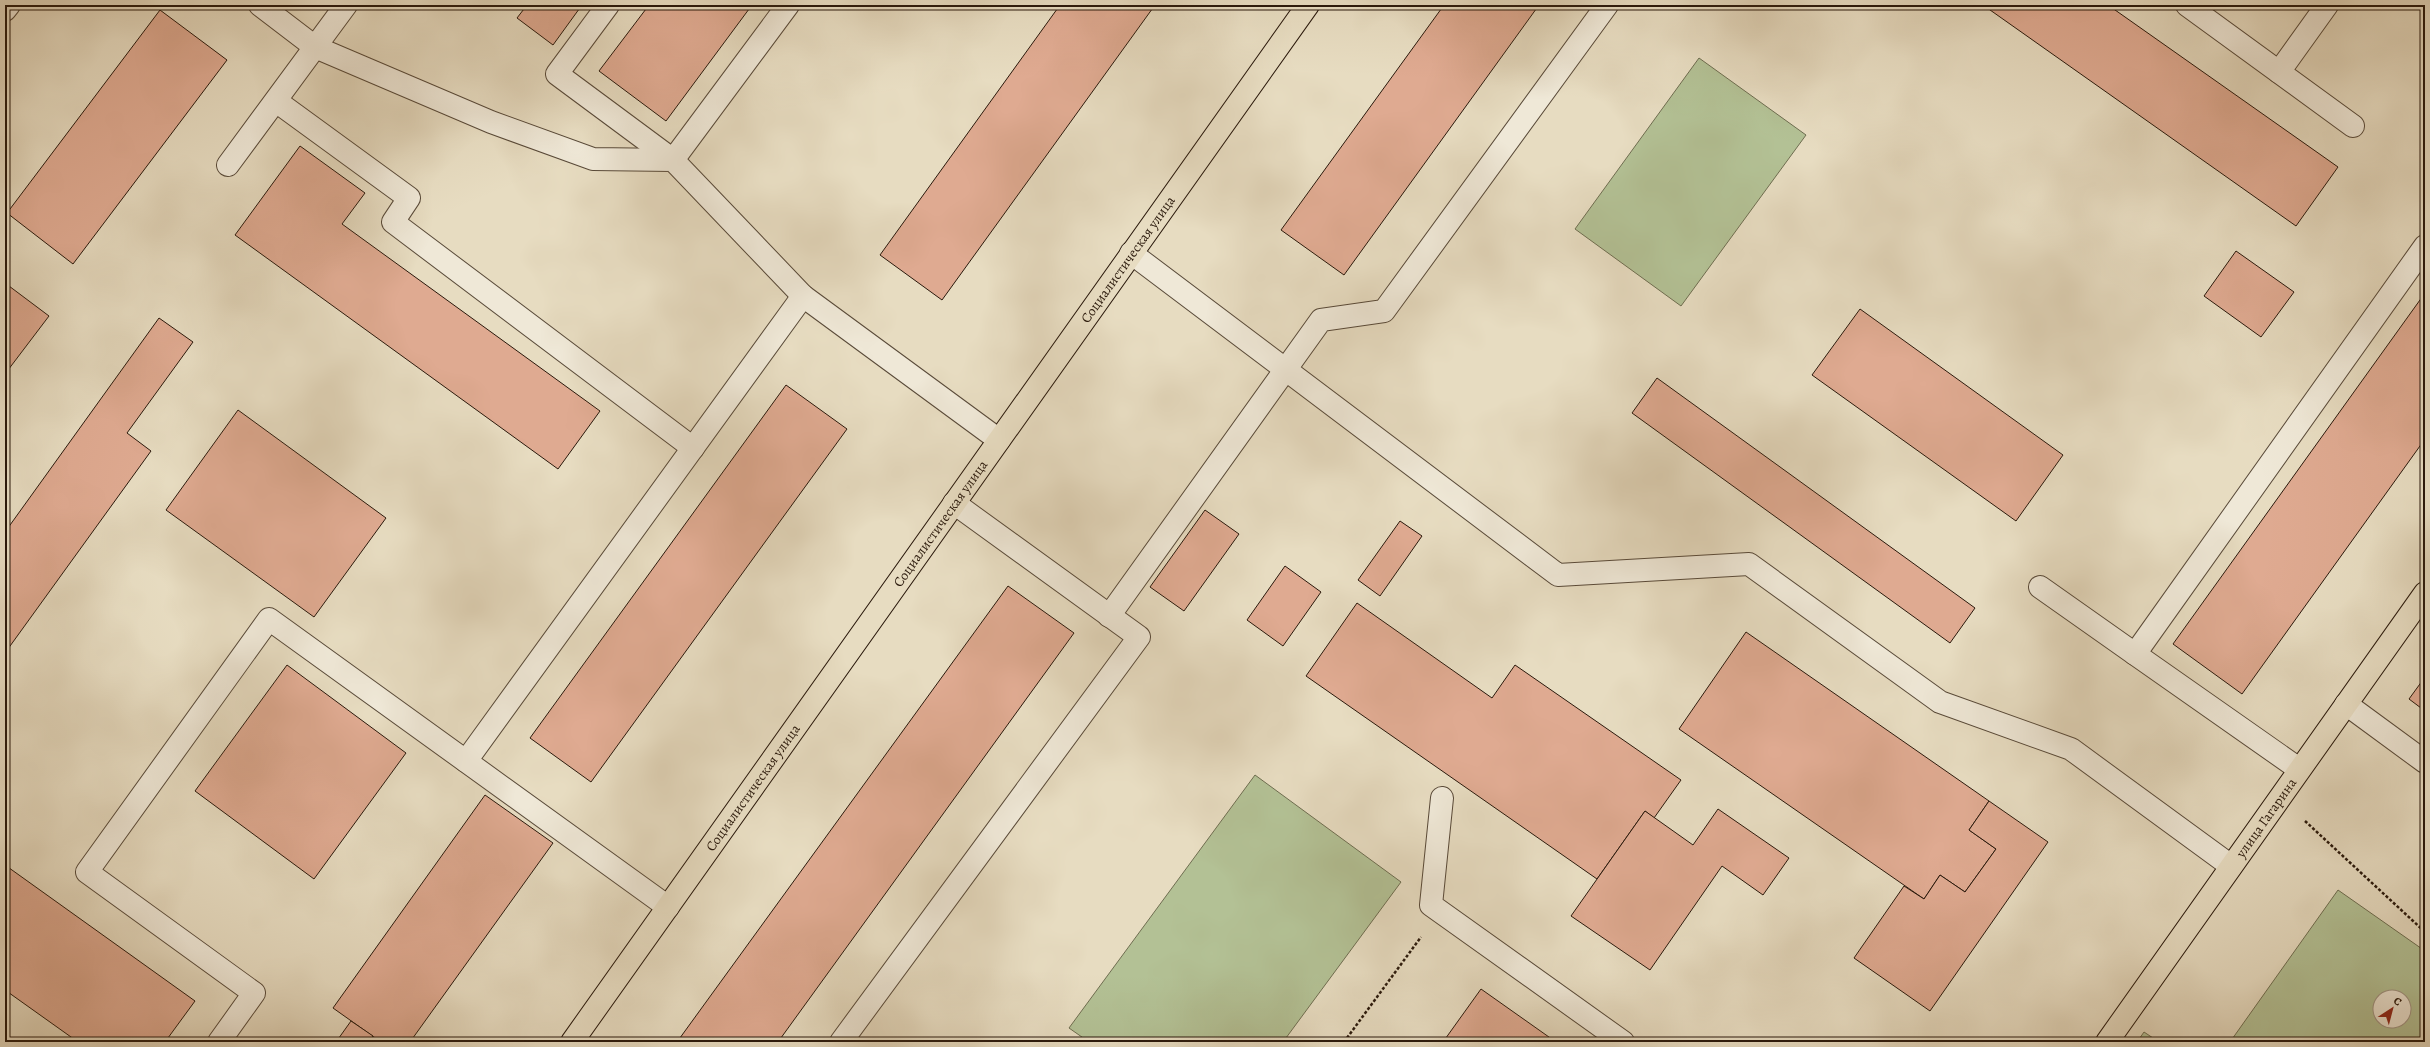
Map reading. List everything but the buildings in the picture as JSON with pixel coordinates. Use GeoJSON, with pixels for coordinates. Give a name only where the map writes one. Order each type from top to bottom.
{"type":"FeatureCollection","features":[{"type":"Feature","properties":{"kind":"main road","name":"Социалистическая улица"},"geometry":{"type":"LineString","coordinates":[[572,1042],[1308,5]]}},
{"type":"Feature","properties":{"kind":"main road","name":"улица Гагарина"},"geometry":{"type":"LineString","coordinates":[[2107,1042],[2346,704],[2422,603]]}},
{"type":"Feature","properties":{"kind":"street"},"geometry":{"type":"LineString","coordinates":[[5,10],[9,5]]}},
{"type":"Feature","properties":{"kind":"street"},"geometry":{"type":"LineString","coordinates":[[260,5],[315,46],[491,122],[593,159],[673,160]]}},
{"type":"Feature","properties":{"kind":"street"},"geometry":{"type":"LineString","coordinates":[[228,165],[346,5]]}},
{"type":"Feature","properties":{"kind":"street"},"geometry":{"type":"LineString","coordinates":[[608,5],[556,74],[673,160],[803,296],[999,440]]}},
{"type":"Feature","properties":{"kind":"street"},"geometry":{"type":"LineString","coordinates":[[673,160],[788,5]]}},
{"type":"Feature","properties":{"kind":"street"},"geometry":{"type":"LineString","coordinates":[[1109,616],[1321,320],[1384,311],[1606,5]]}},
{"type":"Feature","properties":{"kind":"street"},"geometry":{"type":"LineString","coordinates":[[2187,5],[2353,126]]}},
{"type":"Feature","properties":{"kind":"street"},"geometry":{"type":"LineString","coordinates":[[2279,72],[2327,5]]}},
{"type":"Feature","properties":{"kind":"street"},"geometry":{"type":"LineString","coordinates":[[276,101],[409,198],[393,222],[693,448]]}},
{"type":"Feature","properties":{"kind":"street"},"geometry":{"type":"LineString","coordinates":[[2135,654],[2425,246]]}},
{"type":"Feature","properties":{"kind":"street"},"geometry":{"type":"LineString","coordinates":[[1131,253],[1558,575],[1749,564],[1940,702],[2071,749],[2231,866]]}},
{"type":"Feature","properties":{"kind":"street"},"geometry":{"type":"LineString","coordinates":[[466,761],[803,296]]}},
{"type":"Feature","properties":{"kind":"street"},"geometry":{"type":"LineString","coordinates":[[841,1042],[1139,637],[954,503]]}},
{"type":"Feature","properties":{"kind":"street"},"geometry":{"type":"LineString","coordinates":[[2040,587],[2300,769]]}},
{"type":"Feature","properties":{"kind":"street"},"geometry":{"type":"LineString","coordinates":[[219,1042],[254,993],[87,872],[269,619],[668,907]]}},
{"type":"Feature","properties":{"kind":"street"},"geometry":{"type":"LineString","coordinates":[[2346,704],[2425,762]]}},
{"type":"Feature","properties":{"kind":"street"},"geometry":{"type":"LineString","coordinates":[[1442,798],[1431,906],[1623,1042]]}},
{"type":"Feature","properties":{"kind":"path"},"geometry":{"type":"LineString","coordinates":[[2280,797],[2425,932]]}},
{"type":"Feature","properties":{"kind":"path"},"geometry":{"type":"LineString","coordinates":[[1344,1042],[1440,911]]}},
{"type":"Feature","properties":{"kind":"green space"},"geometry":{"type":"Polygon","coordinates":[[[1699,58],[1806,135],[1681,306],[1575,229],[1699,58]]]}},
{"type":"Feature","properties":{"kind":"green space"},"geometry":{"type":"Polygon","coordinates":[[[1255,775],[1401,882],[1283,1042],[1089,1042],[1069,1028],[1255,775]]]}},
{"type":"Feature","properties":{"kind":"green space"},"geometry":{"type":"Polygon","coordinates":[[[2338,890],[2425,951],[2425,1042],[2230,1042],[2338,890]]]}},
{"type":"Feature","properties":{"kind":"green space"},"geometry":{"type":"Polygon","coordinates":[[[2144,1032],[2159,1042],[2137,1042],[2144,1032]]]}}]}
